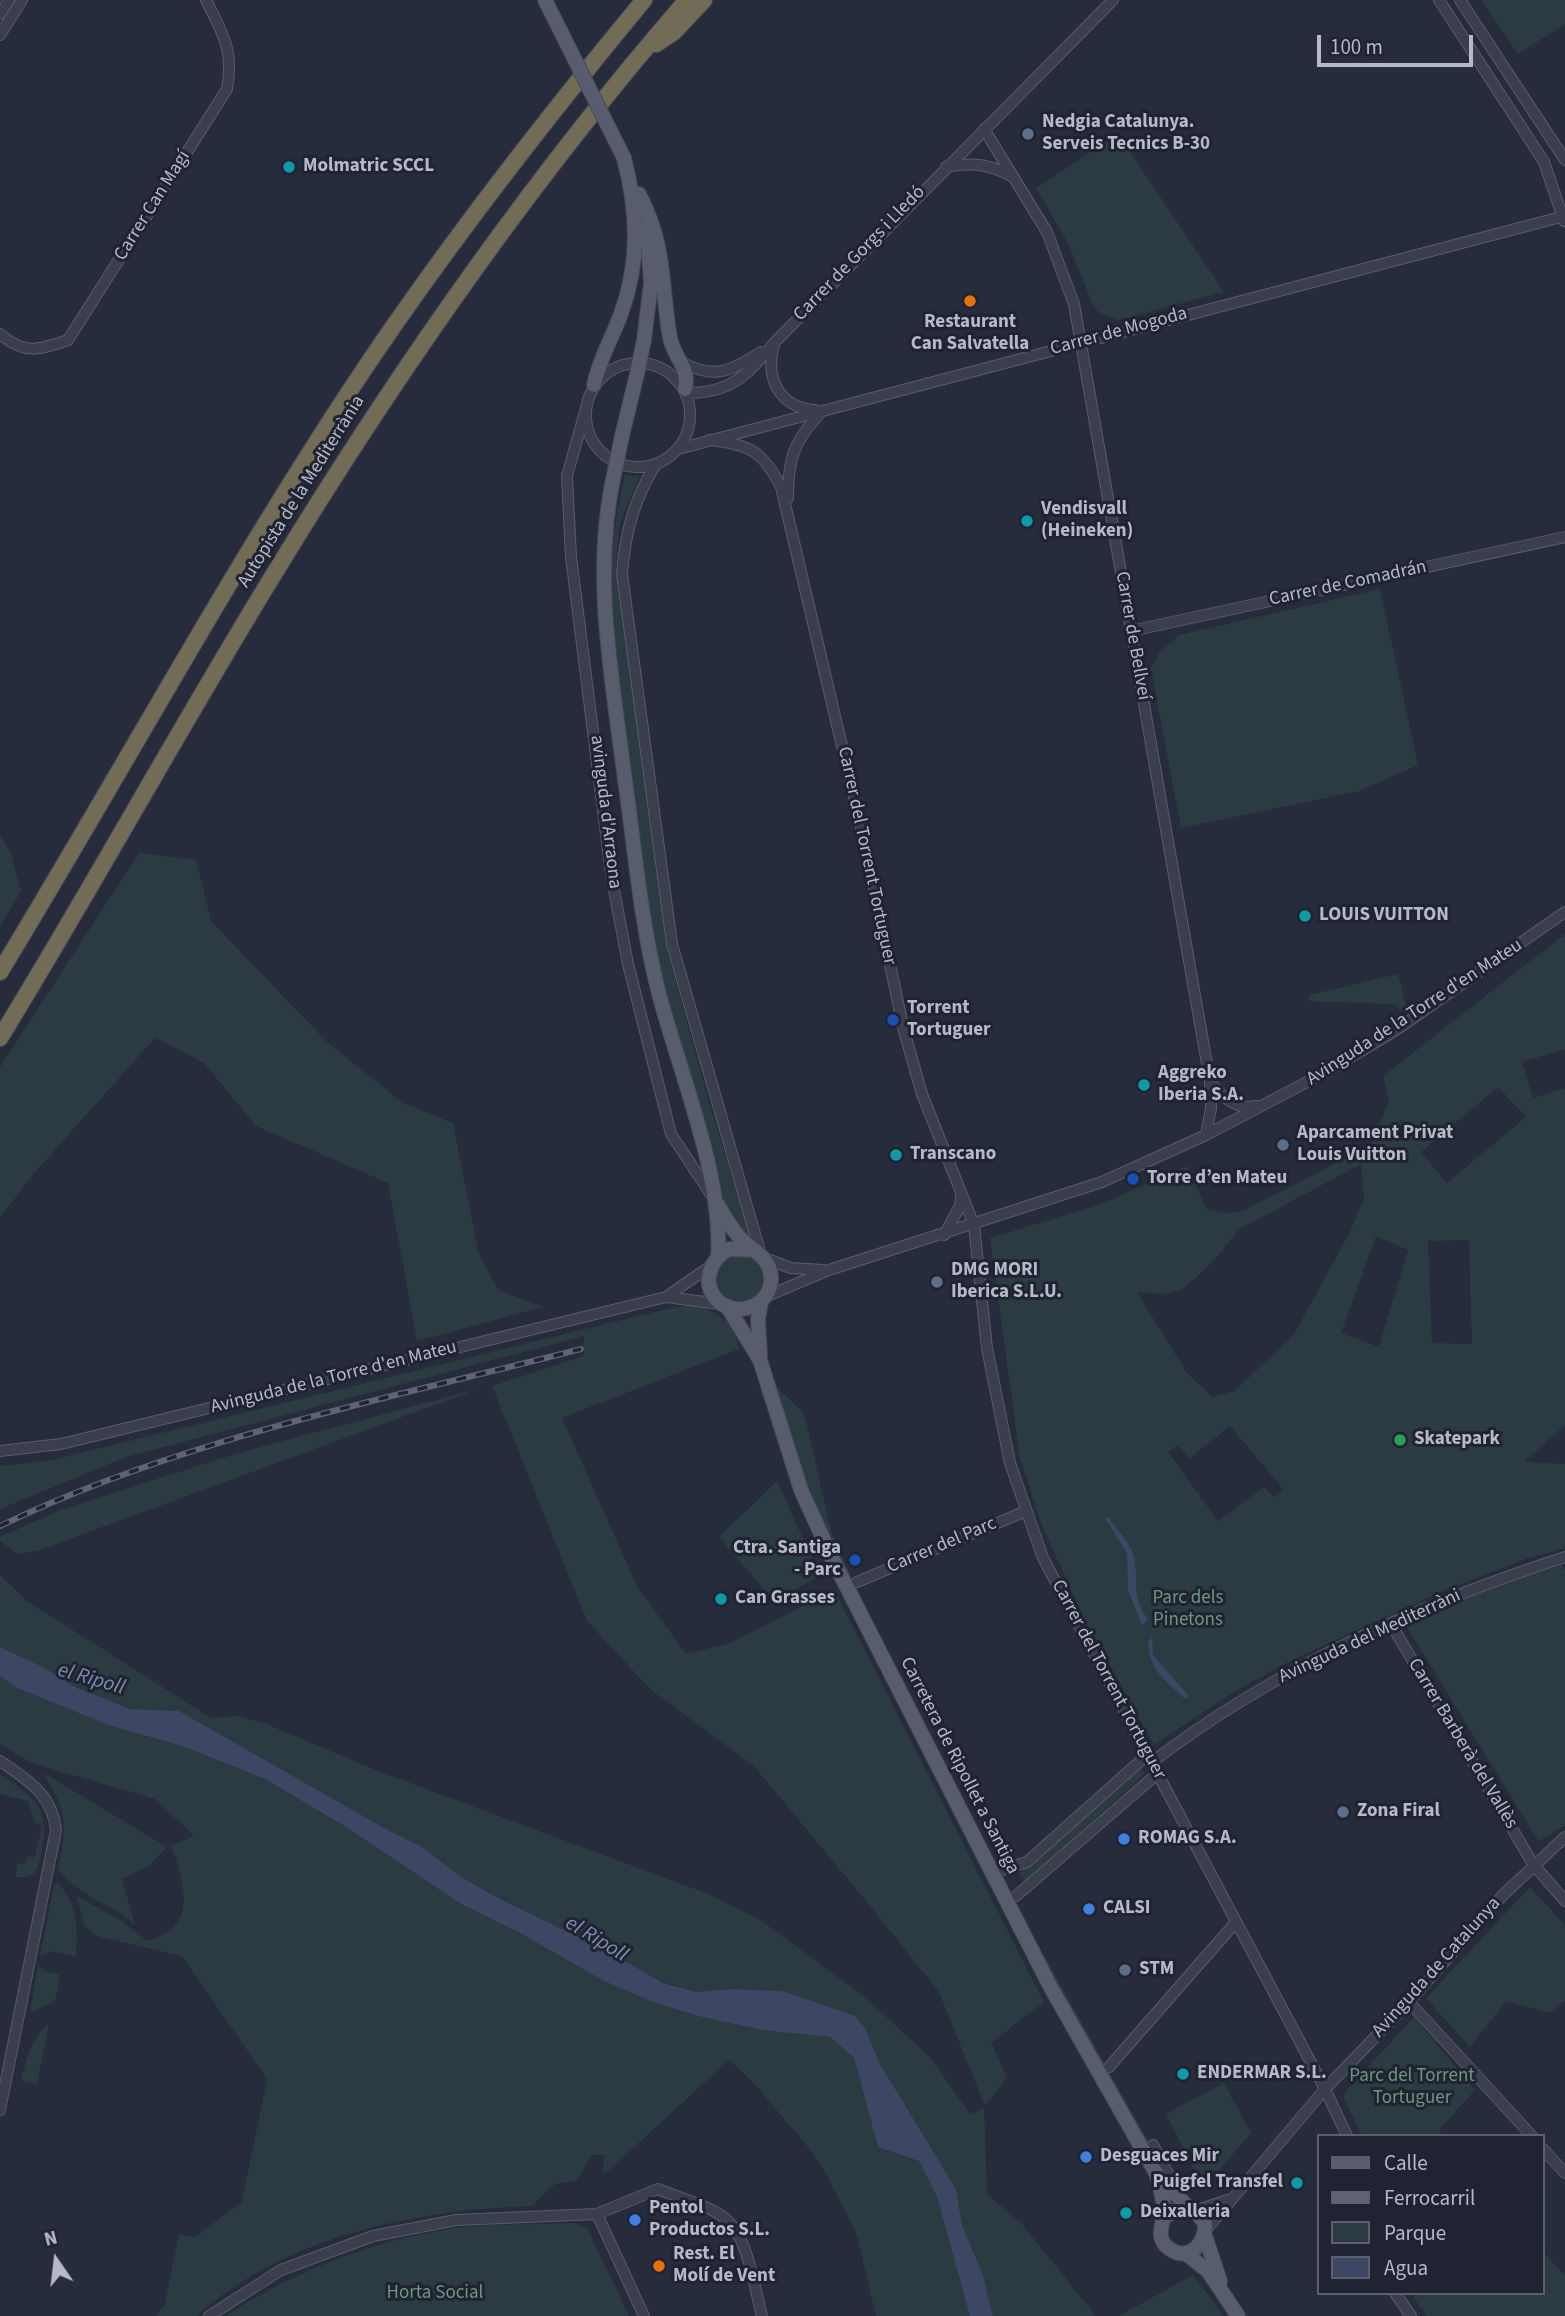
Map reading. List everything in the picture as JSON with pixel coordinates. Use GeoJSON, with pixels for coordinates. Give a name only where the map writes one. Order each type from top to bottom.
{"type":"FeatureCollection","features":[{"type":"Feature","properties":{"kind":"highway","name":"Autopista de la Mediterrània"},"geometry":{"type":"LineString","coordinates":[[0,972],[217,604],[333,415],[511,164],[644,0]]}},
{"type":"Feature","properties":{"kind":"highway","name":"Autopista de la Mediterrània"},"geometry":{"type":"LineString","coordinates":[[0,1038],[226,653],[339,469],[498,236],[637,58],[688,0]]}},
{"type":"Feature","properties":{"kind":"highway"},"geometry":{"type":"LineString","coordinates":[[637,58],[674,32],[704,0]]}},
{"type":"Feature","properties":{"kind":"main road"},"geometry":{"type":"LineString","coordinates":[[545,0],[624,158],[656,231],[665,277],[671,340],[687,371],[686,391]]}},
{"type":"Feature","properties":{"kind":"main road"},"geometry":{"type":"LineString","coordinates":[[594,386],[629,290],[636,256],[634,208],[624,158]]}},
{"type":"Feature","properties":{"kind":"main road"},"geometry":{"type":"LineString","coordinates":[[639,194],[647,228],[651,266],[644,340],[606,513],[603,588],[642,906],[654,974],[716,1201],[732,1228],[759,1254],[771,1278],[758,1319],[760,1360]]}},
{"type":"Feature","properties":{"kind":"main road"},"geometry":{"type":"LineString","coordinates":[[716,1201],[715,1261],[710,1285],[760,1360]]}},
{"type":"Feature","properties":{"kind":"main road"},"geometry":{"type":"LineString","coordinates":[[715,1261],[734,1248],[759,1254]]}},
{"type":"Feature","properties":{"kind":"main road"},"geometry":{"type":"LineString","coordinates":[[725,1305],[749,1308],[763,1299]]}},
{"type":"Feature","properties":{"kind":"main road","name":"Carretera de Ripollet a Santiga"},"geometry":{"type":"LineString","coordinates":[[760,1360],[795,1475],[826,1546],[1050,1986],[1157,2175]]}},
{"type":"Feature","properties":{"kind":"main road"},"geometry":{"type":"LineString","coordinates":[[1157,2175],[1203,2219],[1222,2290]]}},
{"type":"Feature","properties":{"kind":"main road"},"geometry":{"type":"LineString","coordinates":[[1157,2175],[1164,2217],[1160,2230],[1162,2241],[1169,2249],[1185,2253],[1208,2271],[1238,2316]]}},
{"type":"Feature","properties":{"kind":"main road"},"geometry":{"type":"LineString","coordinates":[[1164,2217],[1172,2210],[1189,2207]]}},
{"type":"Feature","properties":{"kind":"main road"},"geometry":{"type":"LineString","coordinates":[[1185,2253],[1197,2248],[1205,2233]]}},
{"type":"Feature","properties":{"kind":"street"},"geometry":{"type":"LineString","coordinates":[[0,14],[9,0]]}},
{"type":"Feature","properties":{"kind":"street"},"geometry":{"type":"LineString","coordinates":[[0,35],[22,0]]}},
{"type":"Feature","properties":{"kind":"street","name":"Carrer Can Magí"},"geometry":{"type":"LineString","coordinates":[[0,334],[14,345],[26,349],[45,348],[68,340],[227,89],[231,68],[229,47],[206,0]]}},
{"type":"Feature","properties":{"kind":"street","name":"Carrer de Gorgs i Lledó"},"geometry":{"type":"LineString","coordinates":[[686,391],[725,389],[749,372],[946,167],[1113,0]]}},
{"type":"Feature","properties":{"kind":"street"},"geometry":{"type":"LineString","coordinates":[[1439,0],[1544,162],[1563,219]]}},
{"type":"Feature","properties":{"kind":"street"},"geometry":{"type":"LineString","coordinates":[[1460,0],[1565,160]]}},
{"type":"Feature","properties":{"kind":"street","name":"Carrer de Bellveí"},"geometry":{"type":"LineString","coordinates":[[984,129],[1046,232],[1074,304],[1210,1081],[1211,1108],[1206,1135]]}},
{"type":"Feature","properties":{"kind":"street"},"geometry":{"type":"LineString","coordinates":[[946,167],[975,163],[993,165],[1015,178]]}},
{"type":"Feature","properties":{"kind":"street"},"geometry":{"type":"LineString","coordinates":[[1563,219],[1565,196]]}},
{"type":"Feature","properties":{"kind":"street","name":"Carrer de Mogoda"},"geometry":{"type":"LineString","coordinates":[[678,449],[1563,219]]}},
{"type":"Feature","properties":{"kind":"street"},"geometry":{"type":"LineString","coordinates":[[775,342],[769,361],[770,376],[778,392],[797,406],[823,410]]}},
{"type":"Feature","properties":{"kind":"street","name":"Carrer de Gorgs i Lledó"},"geometry":{"type":"LineString","coordinates":[[683,363],[709,372],[734,370],[775,342]]}},
{"type":"Feature","properties":{"kind":"street"},"geometry":{"type":"LineString","coordinates":[[656,464],[625,466],[609,458],[596,446],[587,426],[586,408],[594,386],[615,368],[639,362],[667,371],[686,391],[690,425],[678,449],[656,464],[639,490],[625,539],[622,574],[673,944],[759,1254]]}},
{"type":"Feature","properties":{"kind":"street","name":"avinguda d'Arraona"},"geometry":{"type":"LineString","coordinates":[[586,408],[567,476],[571,557],[611,874],[628,964],[671,1134],[716,1201]]}},
{"type":"Feature","properties":{"kind":"street","name":"Carrer del Torrent Tortuguer"},"geometry":{"type":"LineString","coordinates":[[789,514],[790,460],[802,432],[823,410]]}},
{"type":"Feature","properties":{"kind":"street","name":"Carrer del Torrent Tortuguer"},"geometry":{"type":"LineString","coordinates":[[709,440],[736,443],[754,450],[769,464],[781,487],[904,1031],[922,1094],[974,1225],[987,1348],[1010,1462],[1043,1558],[1325,2089],[1346,2134]]}},
{"type":"Feature","properties":{"kind":"street","name":"Carrer de Comadrán"},"geometry":{"type":"LineString","coordinates":[[1131,631],[1565,537]]}},
{"type":"Feature","properties":{"kind":"street","name":"Avinguda de la Torre d'en Mateu"},"geometry":{"type":"LineString","coordinates":[[763,1299],[829,1270],[1102,1182],[1206,1135],[1266,1105],[1396,1030],[1565,912]]}},
{"type":"Feature","properties":{"kind":"street"},"geometry":{"type":"LineString","coordinates":[[1210,1081],[1230,1102],[1245,1108],[1266,1105]]}},
{"type":"Feature","properties":{"kind":"street"},"geometry":{"type":"LineString","coordinates":[[944,1235],[960,1206],[961,1193]]}},
{"type":"Feature","properties":{"kind":"street","name":"Avinguda de la Torre d'en Mateu"},"geometry":{"type":"LineString","coordinates":[[759,1254],[791,1268],[829,1270]]}},
{"type":"Feature","properties":{"kind":"street","name":"Avinguda de la Torre d'en Mateu"},"geometry":{"type":"LineString","coordinates":[[666,1297],[715,1261]]}},
{"type":"Feature","properties":{"kind":"street","name":"Avinguda de la Torre d'en Mateu"},"geometry":{"type":"LineString","coordinates":[[0,1451],[61,1444],[666,1297],[725,1305]]}},
{"type":"Feature","properties":{"kind":"street","name":"Carrer del Parc"},"geometry":{"type":"LineString","coordinates":[[857,1581],[1026,1511]]}},
{"type":"Feature","properties":{"kind":"street","name":"Avinguda del Mediterràni"},"geometry":{"type":"LineString","coordinates":[[1002,1870],[1027,1862],[1149,1759],[1261,1687],[1310,1660],[1391,1624],[1503,1578],[1565,1557]]}},
{"type":"Feature","properties":{"kind":"street","name":"Carrer Barberà del Vallès"},"geometry":{"type":"LineString","coordinates":[[1391,1624],[1533,1864],[1565,1901]]}},
{"type":"Feature","properties":{"kind":"street"},"geometry":{"type":"LineString","coordinates":[[0,1761],[45,1796],[52,1811],[55,1830],[0,2110]]}},
{"type":"Feature","properties":{"kind":"street"},"geometry":{"type":"LineString","coordinates":[[1016,1896],[1157,1774]]}},
{"type":"Feature","properties":{"kind":"street","name":"Avinguda de Catalunya"},"geometry":{"type":"LineString","coordinates":[[1205,2233],[1230,2198],[1325,2089],[1409,2002],[1533,1864],[1565,1838]]}},
{"type":"Feature","properties":{"kind":"street"},"geometry":{"type":"LineString","coordinates":[[1109,2067],[1236,1922]]}},
{"type":"Feature","properties":{"kind":"street"},"geometry":{"type":"LineString","coordinates":[[1409,2002],[1530,2134]]}},
{"type":"Feature","properties":{"kind":"street"},"geometry":{"type":"LineString","coordinates":[[1153,2145],[1189,2207]]}},
{"type":"Feature","properties":{"kind":"street"},"geometry":{"type":"LineString","coordinates":[[1544,2150],[1565,2173]]}},
{"type":"Feature","properties":{"kind":"street"},"geometry":{"type":"LineString","coordinates":[[209,2316],[281,2270],[373,2236],[456,2220],[597,2214],[658,2189],[726,2218],[742,2241],[762,2316]]}},
{"type":"Feature","properties":{"kind":"street","name":"Avinguda de Catalunya"},"geometry":{"type":"LineString","coordinates":[[1189,2207],[1230,2198]]}},
{"type":"Feature","properties":{"kind":"street"},"geometry":{"type":"LineString","coordinates":[[597,2214],[644,2316]]}},
{"type":"Feature","properties":{"kind":"street"},"geometry":{"type":"LineString","coordinates":[[1396,2295],[1411,2316]]}},
{"type":"Feature","properties":{"kind":"green space"},"geometry":{"type":"Polygon","coordinates":[[[1481,0],[1565,0],[1565,24],[1518,54],[1481,0]]]}},
{"type":"Feature","properties":{"kind":"green space"},"geometry":{"type":"Polygon","coordinates":[[[1118,134],[1224,292],[1118,320],[1099,313],[1092,303],[1069,245],[1036,188],[1118,134]]]}},
{"type":"Feature","properties":{"kind":"green space"},"geometry":{"type":"Polygon","coordinates":[[[625,475],[640,476],[619,526],[616,567],[666,946],[708,1099],[752,1241],[742,1234],[726,1210],[655,953],[611,623],[612,548],[625,475]]]}},
{"type":"Feature","properties":{"kind":"green space"},"geometry":{"type":"Polygon","coordinates":[[[1380,589],[1418,765],[1359,791],[1181,828],[1151,668],[1159,653],[1179,635],[1380,589]]]}},
{"type":"Feature","properties":{"kind":"green space"},"geometry":{"type":"Polygon","coordinates":[[[0,835],[11,854],[21,891],[0,927],[0,835]]]}},
{"type":"Feature","properties":{"kind":"green space"},"geometry":{"type":"Polygon","coordinates":[[[139,853],[196,860],[211,921],[327,1042],[403,1103],[453,1123],[478,1251],[498,1290],[543,1307],[417,1341],[388,1183],[256,1126],[204,1063],[155,1038],[35,1172],[0,1218],[0,1067],[139,853]]]}},
{"type":"Feature","properties":{"kind":"green space","name":"Parc dels Pinetons"},"geometry":{"type":"Polygon","coordinates":[[[1565,934],[1565,1049],[1522,1062],[1533,1098],[1565,1088],[1565,1425],[1524,1462],[1565,1464],[1565,1548],[1528,1558],[1443,1591],[1288,1662],[1232,1693],[1154,1745],[1085,1620],[1042,1526],[1020,1458],[990,1238],[1099,1205],[1187,1166],[1207,1209],[1229,1213],[1245,1210],[1371,1145],[1389,1101],[1383,1076],[1565,934]],[[1498,1087],[1421,1152],[1447,1183],[1526,1117],[1498,1087]],[[1361,1164],[1238,1230],[1214,1261],[1183,1289],[1168,1294],[1137,1292],[1187,1373],[1213,1397],[1235,1391],[1294,1334],[1349,1234],[1364,1199],[1361,1164]],[[1376,1236],[1341,1333],[1379,1347],[1408,1250],[1376,1236]],[[1469,1240],[1428,1241],[1432,1343],[1472,1344],[1469,1240]],[[1230,1426],[1189,1459],[1178,1445],[1168,1452],[1218,1521],[1264,1487],[1274,1497],[1283,1489],[1230,1426]]]}},
{"type":"Feature","properties":{"kind":"green space"},"geometry":{"type":"Polygon","coordinates":[[[1398,974],[1407,1010],[1404,1013],[1394,1004],[1309,1001],[1309,995],[1398,974]]]}},
{"type":"Feature","properties":{"kind":"green space"},"geometry":{"type":"Polygon","coordinates":[[[735,1255],[758,1262],[764,1273],[764,1280],[761,1297],[731,1306],[714,1288],[719,1268],[725,1260],[735,1255]]]}},
{"type":"Feature","properties":{"kind":"green space"},"geometry":{"type":"Polygon","coordinates":[[[699,1304],[733,1325],[739,1349],[562,1418],[637,1586],[686,1654],[731,1643],[834,1590],[1044,2002],[991,2043],[1007,2077],[985,2106],[939,1992],[871,1907],[753,1765],[651,1690],[587,1621],[492,1386],[584,1356],[584,1336],[126,1457],[0,1509],[0,1466],[52,1460],[675,1307],[699,1304]]]}},
{"type":"Feature","properties":{"kind":"green space"},"geometry":{"type":"Polygon","coordinates":[[[775,1386],[801,1410],[806,1421],[831,1531],[853,1581],[1022,1916],[1152,2148],[1150,2150],[1043,1960],[843,1568],[806,1484],[775,1386]]]}},
{"type":"Feature","properties":{"kind":"green space"},"geometry":{"type":"Polygon","coordinates":[[[481,1388],[37,1551],[18,1554],[0,1541],[0,1537],[58,1511],[238,1453],[481,1388]]]}},
{"type":"Feature","properties":{"kind":"green space"},"geometry":{"type":"Polygon","coordinates":[[[777,1481],[820,1576],[774,1601],[719,1537],[777,1481]]]}},
{"type":"Feature","properties":{"kind":"green space"},"geometry":{"type":"Polygon","coordinates":[[[1561,1565],[1565,1570],[1565,1825],[1539,1842],[1405,1624],[1502,1583],[1561,1565]]]}},
{"type":"Feature","properties":{"kind":"green space"},"geometry":{"type":"Polygon","coordinates":[[[0,1575],[27,1601],[211,1718],[237,1716],[264,1723],[378,1771],[708,1894],[763,1922],[860,1993],[930,2057],[970,2114],[984,2109],[987,2194],[1022,2224],[1096,2316],[993,2316],[983,2275],[962,2225],[956,2189],[880,2064],[865,2028],[782,1991],[730,1989],[697,1992],[656,1980],[605,1950],[494,1896],[460,1876],[422,1847],[179,1711],[130,1709],[77,1688],[43,1667],[0,1647],[0,1575]]]}},
{"type":"Feature","properties":{"kind":"green space"},"geometry":{"type":"Polygon","coordinates":[[[0,1676],[17,1688],[108,1725],[182,1746],[265,1779],[346,1827],[461,1904],[520,1933],[604,1981],[650,2001],[698,2016],[762,2030],[830,2037],[854,2058],[878,2147],[919,2161],[937,2197],[970,2316],[876,2316],[857,2235],[825,2172],[808,2147],[752,2081],[729,2060],[608,2171],[602,2173],[605,2155],[592,2155],[576,2181],[555,2184],[532,2206],[442,2214],[354,2232],[271,2265],[232,2288],[196,2316],[155,2316],[165,2305],[179,2234],[195,2237],[242,2202],[267,2079],[182,1956],[96,1936],[85,1927],[77,1897],[119,1919],[146,1940],[163,1935],[174,1927],[181,1916],[184,1903],[180,1874],[171,1846],[194,1836],[155,1799],[31,1763],[0,1744],[0,1676]]]}},
{"type":"Feature","properties":{"kind":"green space"},"geometry":{"type":"Polygon","coordinates":[[[1140,1767],[1145,1774],[1025,1881],[1019,1874],[1140,1767]]]}},
{"type":"Feature","properties":{"kind":"green space"},"geometry":{"type":"Polygon","coordinates":[[[42,1772],[167,1847],[150,1865],[122,1879],[135,1925],[77,1888],[58,1869],[63,1841],[63,1818],[56,1797],[42,1772]]]}},
{"type":"Feature","properties":{"kind":"green space"},"geometry":{"type":"Polygon","coordinates":[[[0,1774],[23,1790],[38,1806],[42,1815],[44,1838],[39,1864],[29,1877],[15,1877],[18,1863],[25,1864],[27,1856],[35,1857],[42,1825],[35,1823],[28,1801],[0,1794],[0,1774]]]}},
{"type":"Feature","properties":{"kind":"green space"},"geometry":{"type":"Polygon","coordinates":[[[58,1883],[73,1909],[77,1937],[76,1957],[51,1951],[40,1956],[54,1885],[58,1883]]]}},
{"type":"Feature","properties":{"kind":"green space"},"geometry":{"type":"Polygon","coordinates":[[[1530,1887],[1565,1925],[1565,2000],[1550,2013],[1506,2001],[1470,2047],[1426,1998],[1530,1887]]]}},
{"type":"Feature","properties":{"kind":"green space"},"geometry":{"type":"Polygon","coordinates":[[[38,1965],[46,1972],[60,1974],[55,2002],[30,2012],[38,1965]]]}},
{"type":"Feature","properties":{"kind":"green space","name":"Parc del Torrent Tortuguer"},"geometry":{"type":"Polygon","coordinates":[[[1414,2017],[1475,2090],[1439,2130],[1442,2134],[1361,2134],[1344,2098],[1345,2092],[1414,2017]]]}},
{"type":"Feature","properties":{"kind":"green space"},"geometry":{"type":"Polygon","coordinates":[[[49,2024],[37,2084],[21,2081],[33,2042],[49,2024]]]}},
{"type":"Feature","properties":{"kind":"green space"},"geometry":{"type":"Polygon","coordinates":[[[1224,2083],[1251,2133],[1214,2176],[1204,2178],[1196,2173],[1166,2114],[1224,2083]]]}},
{"type":"Feature","properties":{"kind":"green space","name":"Horta Social"},"geometry":{"type":"Polygon","coordinates":[[[574,2223],[587,2228],[629,2316],[226,2316],[305,2272],[392,2241],[465,2227],[574,2223]]]}},
{"type":"Feature","properties":{"kind":"green space"},"geometry":{"type":"Polygon","coordinates":[[[1544,2252],[1565,2276],[1565,2316],[1427,2316],[1411,2295],[1544,2295],[1544,2252]]]}},
{"type":"Feature","properties":{"kind":"green space"},"geometry":{"type":"Polygon","coordinates":[[[1193,2275],[1224,2316],[1119,2316],[1193,2275]]]}},
{"type":"Feature","properties":{"kind":"water"},"geometry":{"type":"Polygon","coordinates":[[[1108,1517],[1126,1541],[1134,1558],[1138,1602],[1148,1619],[1142,1626],[1128,1590],[1127,1553],[1105,1518],[1108,1517]]]}},
{"type":"Feature","properties":{"kind":"water"},"geometry":{"type":"Polygon","coordinates":[[[1152,1637],[1153,1655],[1189,1696],[1185,1699],[1155,1668],[1148,1643],[1152,1637]]]}},
{"type":"Feature","properties":{"kind":"water"},"geometry":{"type":"Polygon","coordinates":[[[0,1647],[43,1667],[77,1688],[130,1709],[179,1711],[422,1847],[460,1876],[494,1896],[605,1950],[663,1983],[697,1992],[730,1989],[782,1991],[855,2016],[865,2028],[880,2064],[956,2189],[962,2225],[983,2275],[993,2316],[970,2316],[937,2197],[919,2161],[878,2147],[854,2058],[830,2037],[762,2030],[698,2016],[650,2001],[604,1981],[520,1933],[461,1904],[346,1827],[265,1779],[182,1746],[108,1725],[17,1688],[0,1676],[0,1647]]]}},
{"type":"Feature","properties":{"kind":"railway"},"geometry":{"type":"LineString","coordinates":[[0,1526],[68,1496],[212,1445],[360,1404],[581,1349]]}},
{"type":"Feature","properties":{"kind":"place","name":"Nedgia Catalunya. Serveis Tecnics B-30"},"geometry":{"type":"Point","coordinates":[1028,134]}},
{"type":"Feature","properties":{"kind":"place","name":"Molmatric SCCL"},"geometry":{"type":"Point","coordinates":[289,167]}},
{"type":"Feature","properties":{"kind":"place","name":"Restaurant Can Salvatella"},"geometry":{"type":"Point","coordinates":[970,301]}},
{"type":"Feature","properties":{"kind":"place","name":"Vendisvall (Heineken)"},"geometry":{"type":"Point","coordinates":[1027,521]}},
{"type":"Feature","properties":{"kind":"place","name":"LOUIS VUITTON"},"geometry":{"type":"Point","coordinates":[1305,916]}},
{"type":"Feature","properties":{"kind":"place","name":"Torrent Tortuguer"},"geometry":{"type":"Point","coordinates":[893,1020]}},
{"type":"Feature","properties":{"kind":"place","name":"Aggreko Iberia S.A."},"geometry":{"type":"Point","coordinates":[1144,1085]}},
{"type":"Feature","properties":{"kind":"place","name":"Aparcament Privat Louis Vuitton"},"geometry":{"type":"Point","coordinates":[1283,1145]}},
{"type":"Feature","properties":{"kind":"place","name":"Transcano"},"geometry":{"type":"Point","coordinates":[896,1155]}},
{"type":"Feature","properties":{"kind":"place","name":"Torre d’en Mateu"},"geometry":{"type":"Point","coordinates":[1133,1179]}},
{"type":"Feature","properties":{"kind":"place","name":"DMG MORI Iberica S.L.U."},"geometry":{"type":"Point","coordinates":[937,1282]}},
{"type":"Feature","properties":{"kind":"place","name":"Skatepark"},"geometry":{"type":"Point","coordinates":[1400,1440]}},
{"type":"Feature","properties":{"kind":"place","name":"Ctra. Santiga - Parc"},"geometry":{"type":"Point","coordinates":[855,1560]}},
{"type":"Feature","properties":{"kind":"place","name":"Can Grasses"},"geometry":{"type":"Point","coordinates":[721,1599]}},
{"type":"Feature","properties":{"kind":"place","name":"Zona Firal"},"geometry":{"type":"Point","coordinates":[1343,1812]}},
{"type":"Feature","properties":{"kind":"place","name":"ROMAG S.A."},"geometry":{"type":"Point","coordinates":[1124,1839]}},
{"type":"Feature","properties":{"kind":"place","name":"CALSI"},"geometry":{"type":"Point","coordinates":[1089,1909]}},
{"type":"Feature","properties":{"kind":"place","name":"STM"},"geometry":{"type":"Point","coordinates":[1125,1970]}},
{"type":"Feature","properties":{"kind":"place","name":"ENDERMAR S.L."},"geometry":{"type":"Point","coordinates":[1183,2074]}},
{"type":"Feature","properties":{"kind":"place","name":"Desguaces Mir"},"geometry":{"type":"Point","coordinates":[1086,2157]}},
{"type":"Feature","properties":{"kind":"place","name":"Puigfel Transfel"},"geometry":{"type":"Point","coordinates":[1297,2183]}},
{"type":"Feature","properties":{"kind":"place","name":"Deixalleria"},"geometry":{"type":"Point","coordinates":[1126,2213]}},
{"type":"Feature","properties":{"kind":"place","name":"Pentol Productos S.L."},"geometry":{"type":"Point","coordinates":[635,2220]}},
{"type":"Feature","properties":{"kind":"place","name":"Rest. El Molí de Vent"},"geometry":{"type":"Point","coordinates":[659,2266]}},
{"type":"Feature","properties":{"kind":"water label","name":"el Ripoll"},"geometry":{"type":"Point","coordinates":[91,1680]}},
{"type":"Feature","properties":{"kind":"water label","name":"el Ripoll"},"geometry":{"type":"Point","coordinates":[596,1940]}}]}
